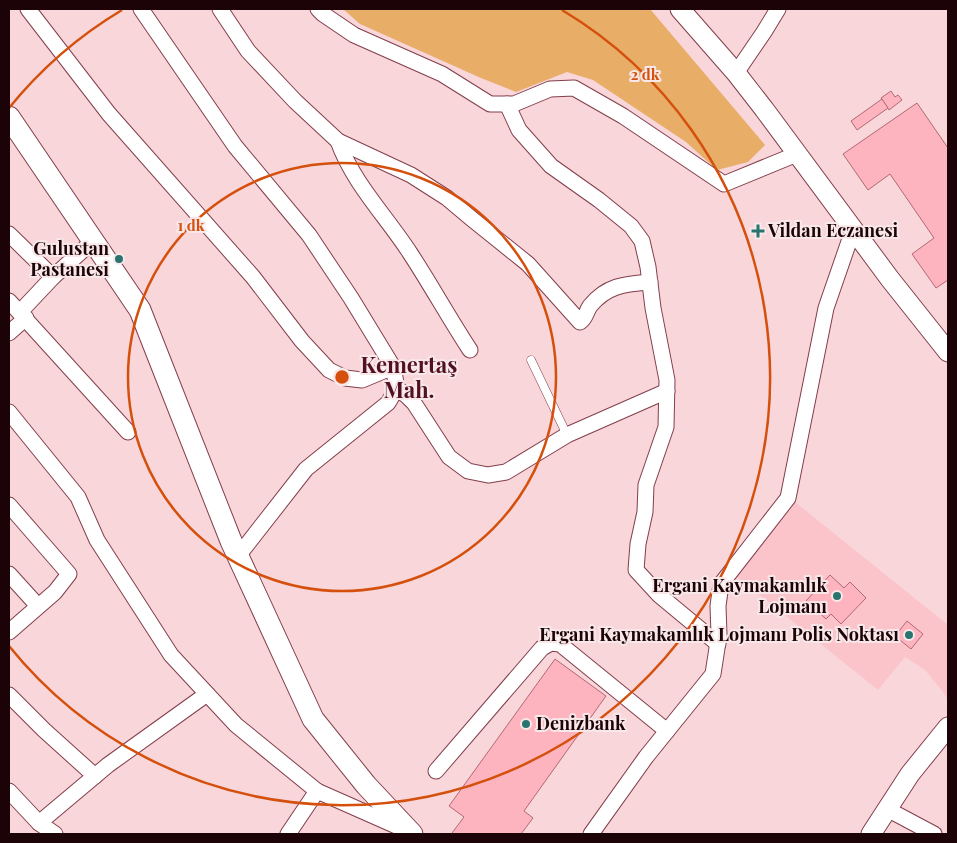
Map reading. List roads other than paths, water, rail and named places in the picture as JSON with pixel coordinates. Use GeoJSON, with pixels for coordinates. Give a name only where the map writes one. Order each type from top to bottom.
{"type":"FeatureCollection","features":[{"type":"Feature","properties":{"kind":"main road"},"geometry":{"type":"LineString","coordinates":[[9,117],[140,310],[238,556],[313,719],[366,785],[410,833]]}},
{"type":"Feature","properties":{"kind":"street"},"geometry":{"type":"LineString","coordinates":[[28,9],[110,114],[253,277],[302,341],[329,370],[345,378],[362,380],[393,367]]}},
{"type":"Feature","properties":{"kind":"street"},"geometry":{"type":"LineString","coordinates":[[141,9],[236,146],[309,235],[351,298],[393,367],[396,388],[388,403],[306,469],[238,556]]}},
{"type":"Feature","properties":{"kind":"street"},"geometry":{"type":"LineString","coordinates":[[220,9],[248,51],[295,101],[338,141],[411,175],[447,198],[528,264],[580,322],[584,319],[594,301],[610,289],[626,284],[650,282]]}},
{"type":"Feature","properties":{"kind":"street"},"geometry":{"type":"LineString","coordinates":[[318,9],[354,34],[442,74],[490,104],[514,104],[550,89],[574,88],[623,116],[724,184],[797,154]]}},
{"type":"Feature","properties":{"kind":"street"},"geometry":{"type":"LineString","coordinates":[[680,9],[736,73],[890,279],[948,352]]}},
{"type":"Feature","properties":{"kind":"street"},"geometry":{"type":"LineString","coordinates":[[736,73],[778,9]]}},
{"type":"Feature","properties":{"kind":"street"},"geometry":{"type":"LineString","coordinates":[[507,104],[519,130],[550,166],[631,226],[642,241],[667,380],[667,391],[666,427],[646,485],[645,512],[638,544],[636,570],[659,595],[718,644]]}},
{"type":"Feature","properties":{"kind":"street"},"geometry":{"type":"LineString","coordinates":[[338,141],[343,156],[352,172],[410,253],[470,350]]}},
{"type":"Feature","properties":{"kind":"street"},"geometry":{"type":"LineString","coordinates":[[591,834],[646,756],[713,674],[720,635],[718,606],[721,584],[788,498],[826,308],[853,230]]}},
{"type":"Feature","properties":{"kind":"street"},"geometry":{"type":"LineString","coordinates":[[9,234],[53,277]]}},
{"type":"Feature","properties":{"kind":"street"},"geometry":{"type":"LineString","coordinates":[[9,334],[53,277],[93,241]]}},
{"type":"Feature","properties":{"kind":"street"},"geometry":{"type":"LineString","coordinates":[[9,301],[128,432]]}},
{"type":"Feature","properties":{"kind":"street"},"geometry":{"type":"LineString","coordinates":[[396,388],[408,396],[414,403],[449,457],[458,465],[478,474],[488,475],[506,472],[567,434],[667,391]]}},
{"type":"Feature","properties":{"kind":"street"},"geometry":{"type":"LineString","coordinates":[[9,412],[78,497],[97,540],[171,655],[236,725],[317,791],[410,833]]}},
{"type":"Feature","properties":{"kind":"street"},"geometry":{"type":"LineString","coordinates":[[9,506],[69,574],[55,592],[9,632]]}},
{"type":"Feature","properties":{"kind":"street"},"geometry":{"type":"LineString","coordinates":[[9,574],[38,606]]}},
{"type":"Feature","properties":{"kind":"street"},"geometry":{"type":"LineString","coordinates":[[436,771],[542,648],[551,643],[560,644],[667,731]]}},
{"type":"Feature","properties":{"kind":"street"},"geometry":{"type":"LineString","coordinates":[[39,823],[95,776],[207,694]]}},
{"type":"Feature","properties":{"kind":"street"},"geometry":{"type":"LineString","coordinates":[[9,695],[95,776]]}},
{"type":"Feature","properties":{"kind":"street"},"geometry":{"type":"LineString","coordinates":[[871,834],[910,774],[948,727]]}},
{"type":"Feature","properties":{"kind":"street"},"geometry":{"type":"LineString","coordinates":[[9,791],[39,823],[55,834]]}},
{"type":"Feature","properties":{"kind":"street"},"geometry":{"type":"LineString","coordinates":[[288,834],[317,791]]}},
{"type":"Feature","properties":{"kind":"street"},"geometry":{"type":"LineString","coordinates":[[887,809],[934,834]]}},
{"type":"Feature","properties":{"kind":"lane"},"geometry":{"type":"LineString","coordinates":[[531,360],[567,434]]}},
{"type":"Feature","properties":{"kind":"place","name":"Vildan Eczanesi"},"geometry":{"type":"Point","coordinates":[758,231]}},
{"type":"Feature","properties":{"kind":"place","name":"Gulustan Pastanesi"},"geometry":{"type":"Point","coordinates":[119,259]}},
{"type":"Feature","properties":{"kind":"place","name":"Ergani Kaymakamlık Lojmanı"},"geometry":{"type":"Point","coordinates":[837,596]}},
{"type":"Feature","properties":{"kind":"place","name":"Ergani Kaymakamlık Lojmanı Polis Noktası"},"geometry":{"type":"Point","coordinates":[909,635]}},
{"type":"Feature","properties":{"kind":"place","name":"Denizbank"},"geometry":{"type":"Point","coordinates":[526,724]}},
{"type":"Feature","properties":{"kind":"district","name":"Kemertaş Mah."},"geometry":{"type":"Point","coordinates":[409,378]}}]}
